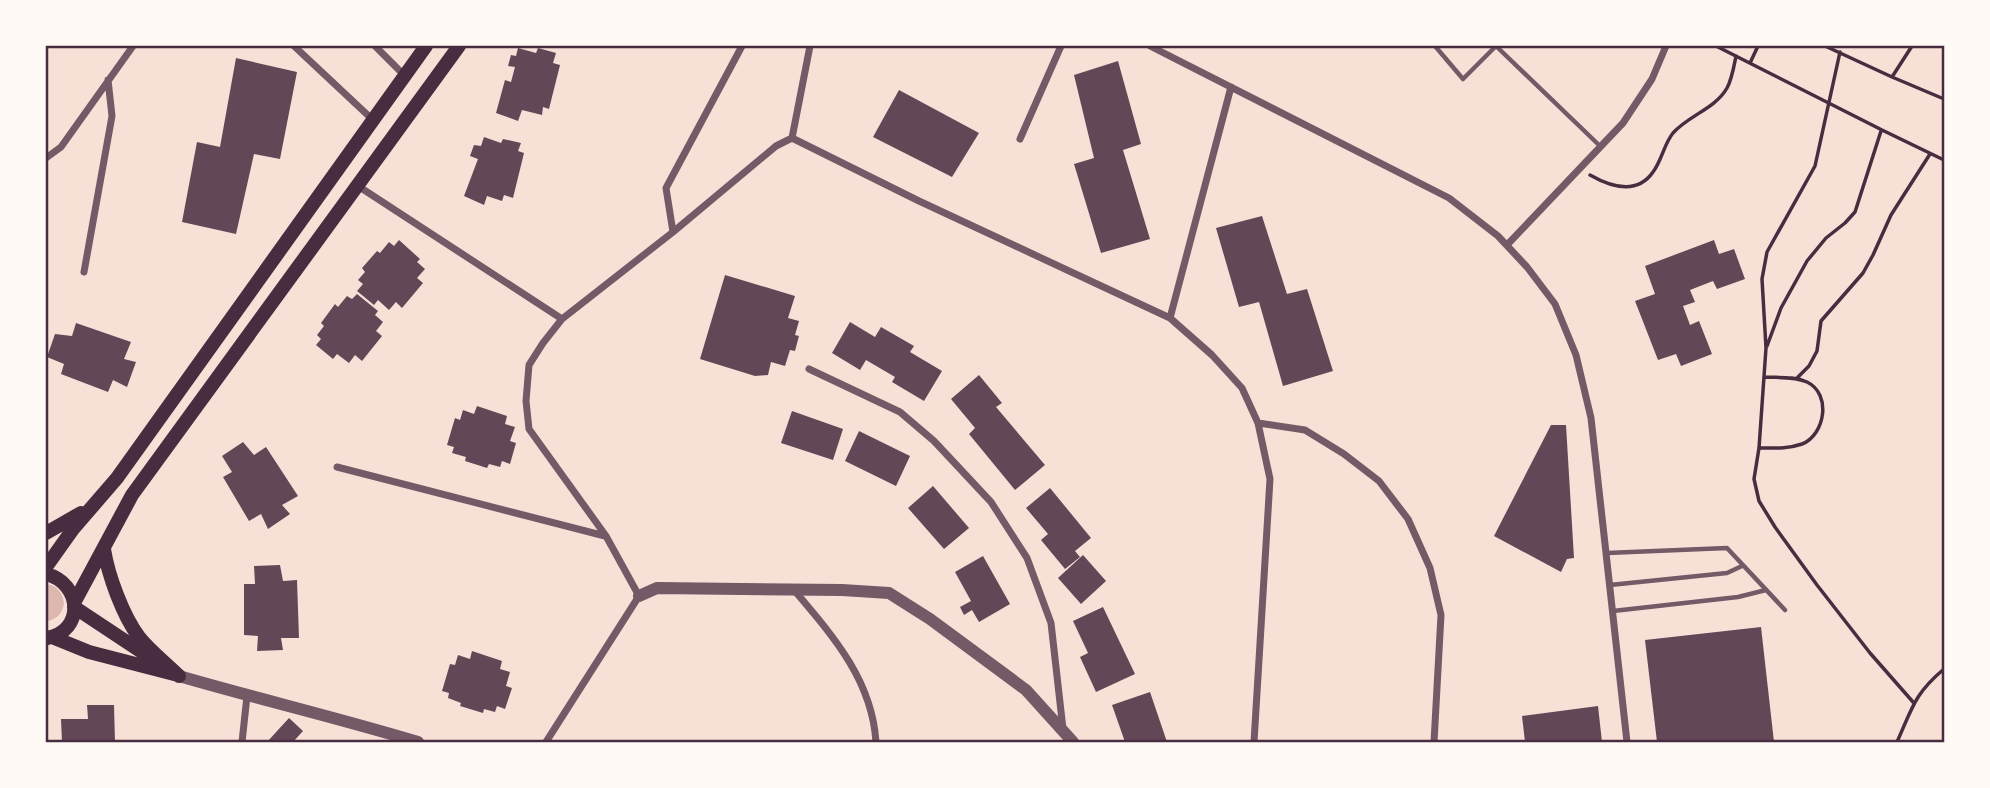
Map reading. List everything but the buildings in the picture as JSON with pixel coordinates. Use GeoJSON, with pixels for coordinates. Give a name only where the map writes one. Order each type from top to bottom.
{"type":"FeatureCollection","features":[{"type":"Feature","properties":{"kind":"main road"},"geometry":{"type":"LineString","coordinates":[[46,567],[125,467],[426,46]]}},
{"type":"Feature","properties":{"kind":"main road"},"geometry":{"type":"LineString","coordinates":[[48,640],[66,628],[71,620],[74,605],[132,495],[459,46]]}},
{"type":"Feature","properties":{"kind":"main road"},"geometry":{"type":"LineString","coordinates":[[46,533],[91,507]]}},
{"type":"Feature","properties":{"kind":"main road"},"geometry":{"type":"LineString","coordinates":[[104,549],[120,600],[139,636],[179,676]]}},
{"type":"Feature","properties":{"kind":"main road"},"geometry":{"type":"LineString","coordinates":[[46,575],[61,580],[74,605],[179,676]]}},
{"type":"Feature","properties":{"kind":"main road"},"geometry":{"type":"LineString","coordinates":[[48,640],[179,676]]}},
{"type":"Feature","properties":{"kind":"street"},"geometry":{"type":"LineString","coordinates":[[46,158],[61,147],[133,46]]}},
{"type":"Feature","properties":{"kind":"street"},"geometry":{"type":"LineString","coordinates":[[294,46],[373,120]]}},
{"type":"Feature","properties":{"kind":"street"},"geometry":{"type":"LineString","coordinates":[[375,46],[405,76]]}},
{"type":"Feature","properties":{"kind":"street"},"geometry":{"type":"LineString","coordinates":[[673,232],[666,188],[742,46]]}},
{"type":"Feature","properties":{"kind":"street"},"geometry":{"type":"LineString","coordinates":[[792,138],[810,46]]}},
{"type":"Feature","properties":{"kind":"street"},"geometry":{"type":"LineString","coordinates":[[1020,139],[1061,46]]}},
{"type":"Feature","properties":{"kind":"street"},"geometry":{"type":"LineString","coordinates":[[1150,46],[1449,198],[1507,245],[1555,304],[1576,355],[1591,418],[1627,743]]}},
{"type":"Feature","properties":{"kind":"street"},"geometry":{"type":"LineString","coordinates":[[1507,245],[1623,123],[1652,79],[1666,46]]}},
{"type":"Feature","properties":{"kind":"street"},"geometry":{"type":"LineString","coordinates":[[84,272],[112,116],[108,80]]}},
{"type":"Feature","properties":{"kind":"street"},"geometry":{"type":"LineString","coordinates":[[1170,318],[1231,87]]}},
{"type":"Feature","properties":{"kind":"street"},"geometry":{"type":"LineString","coordinates":[[639,596],[606,536],[529,429],[526,401],[529,365],[562,319],[673,232],[776,146],[792,138]]}},
{"type":"Feature","properties":{"kind":"street"},"geometry":{"type":"LineString","coordinates":[[792,138],[919,201],[1170,318],[1212,355],[1242,388],[1258,423],[1270,479],[1254,743]]}},
{"type":"Feature","properties":{"kind":"street"},"geometry":{"type":"LineString","coordinates":[[358,186],[562,319]]}},
{"type":"Feature","properties":{"kind":"street"},"geometry":{"type":"LineString","coordinates":[[809,369],[900,412],[934,440],[991,502],[1027,558],[1051,623],[1063,729]]}},
{"type":"Feature","properties":{"kind":"street"},"geometry":{"type":"LineString","coordinates":[[1258,423],[1305,430],[1344,454],[1379,481],[1408,519],[1430,568],[1441,615],[1434,743]]}},
{"type":"Feature","properties":{"kind":"street"},"geometry":{"type":"LineString","coordinates":[[337,467],[606,536]]}},
{"type":"Feature","properties":{"kind":"street"},"geometry":{"type":"LineString","coordinates":[[546,743],[639,596],[657,588],[889,593],[930,619],[1026,690],[1073,743]]}},
{"type":"Feature","properties":{"kind":"street"},"geometry":{"type":"LineString","coordinates":[[794,589],[837,641],[860,680],[875,717],[876,743]]}},
{"type":"Feature","properties":{"kind":"street"},"geometry":{"type":"LineString","coordinates":[[179,676],[360,724],[418,743]]}},
{"type":"Feature","properties":{"kind":"street"},"geometry":{"type":"LineString","coordinates":[[242,743],[247,696]]}},
{"type":"Feature","properties":{"kind":"lane"},"geometry":{"type":"LineString","coordinates":[[1435,46],[1463,79],[1496,46],[1600,147]]}},
{"type":"Feature","properties":{"kind":"lane"},"geometry":{"type":"LineString","coordinates":[[1606,553],[1727,548],[1785,610]]}},
{"type":"Feature","properties":{"kind":"lane"},"geometry":{"type":"LineString","coordinates":[[1610,585],[1727,573],[1742,566]]}},
{"type":"Feature","properties":{"kind":"lane"},"geometry":{"type":"LineString","coordinates":[[1613,611],[1738,597],[1766,590]]}},
{"type":"Feature","properties":{"kind":"path"},"geometry":{"type":"LineString","coordinates":[[1716,46],[1944,160]]}},
{"type":"Feature","properties":{"kind":"path"},"geometry":{"type":"LineString","coordinates":[[1750,63],[1758,46]]}},
{"type":"Feature","properties":{"kind":"path"},"geometry":{"type":"LineString","coordinates":[[1825,46],[1944,99]]}},
{"type":"Feature","properties":{"kind":"path"},"geometry":{"type":"LineString","coordinates":[[1892,77],[1912,46]]}},
{"type":"Feature","properties":{"kind":"path"},"geometry":{"type":"LineString","coordinates":[[1840,52],[1815,166],[1767,252],[1762,279],[1766,348],[1759,448],[1754,479],[1764,510],[1817,585],[1870,653],[1913,702]]}},
{"type":"Feature","properties":{"kind":"path"},"geometry":{"type":"LineString","coordinates":[[1580,169],[1606,184],[1618,187],[1633,186],[1644,181],[1653,172],[1672,134],[1709,107],[1729,86],[1736,57]]}},
{"type":"Feature","properties":{"kind":"path"},"geometry":{"type":"LineString","coordinates":[[1766,348],[1781,308],[1807,261],[1826,238],[1855,212],[1882,130]]}},
{"type":"Feature","properties":{"kind":"path"},"geometry":{"type":"LineString","coordinates":[[1796,379],[1809,366],[1817,351],[1821,321],[1863,274],[1891,215],[1930,154]]}},
{"type":"Feature","properties":{"kind":"path"},"geometry":{"type":"LineString","coordinates":[[1759,448],[1805,443],[1819,429],[1824,407],[1819,393],[1810,383],[1796,379],[1764,377]]}},
{"type":"Feature","properties":{"kind":"path"},"geometry":{"type":"LineString","coordinates":[[1897,743],[1921,689],[1944,669]]}},
{"type":"Feature","properties":{"kind":"shaded area"},"geometry":{"type":"Polygon","coordinates":[[[46,584],[59,590],[64,604],[58,616],[46,621],[46,584]]]}}]}
